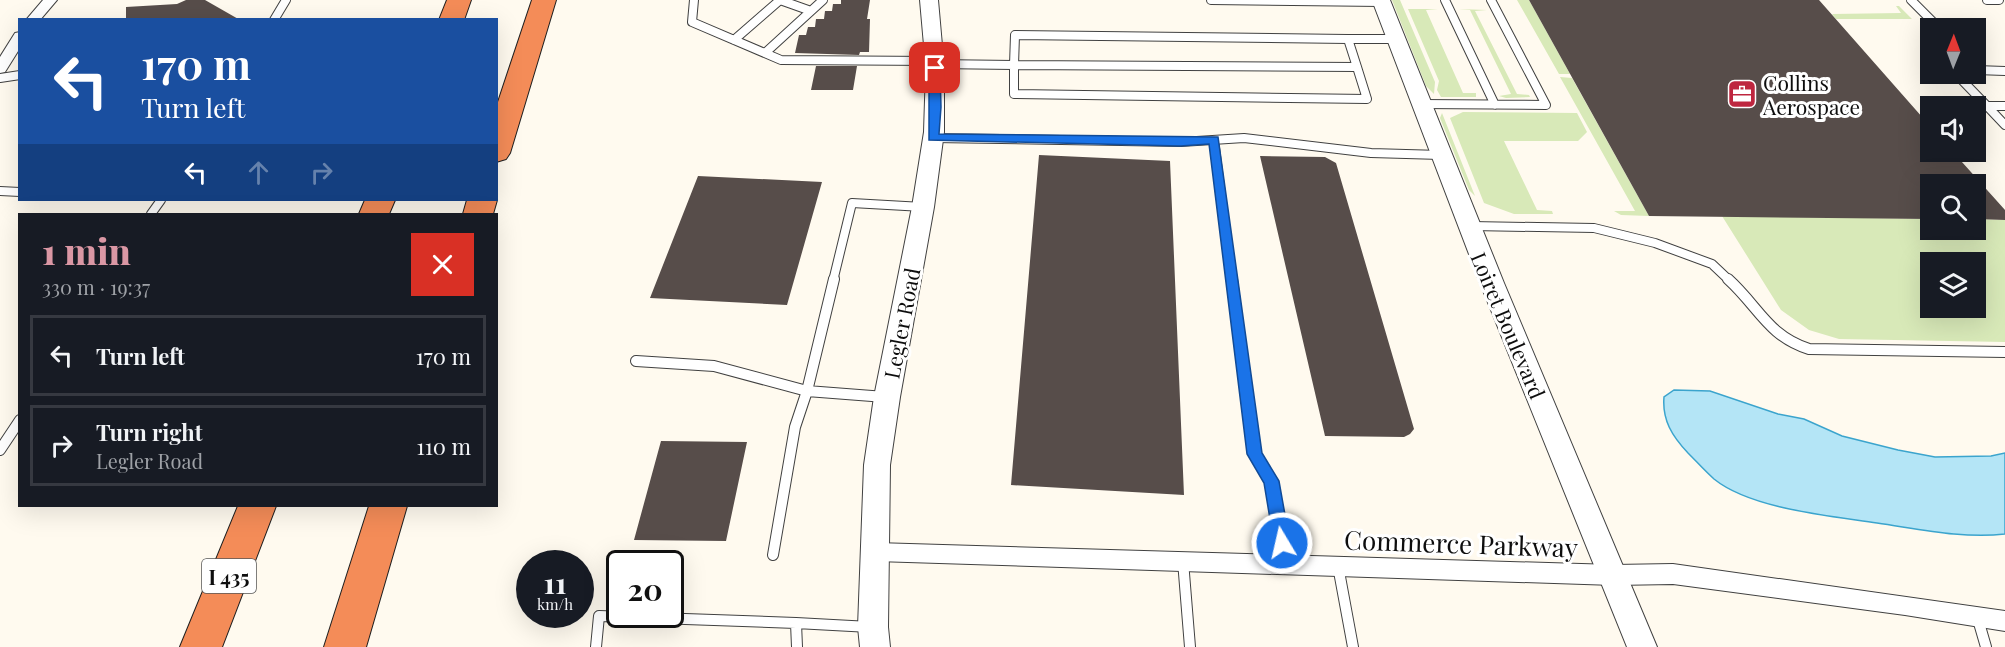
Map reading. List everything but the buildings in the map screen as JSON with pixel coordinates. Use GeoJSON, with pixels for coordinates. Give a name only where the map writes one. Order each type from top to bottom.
{"type":"FeatureCollection","features":[{"type":"Feature","properties":{"kind":"highway"},"geometry":{"type":"LineString","coordinates":[[453,18],[459,0]]}},
{"type":"Feature","properties":{"kind":"highway"},"geometry":{"type":"LineString","coordinates":[[498,147],[544,0]]}},
{"type":"Feature","properties":{"kind":"highway","name":"I 435"},"geometry":{"type":"LineString","coordinates":[[201,647],[257,507]]}},
{"type":"Feature","properties":{"kind":"highway"},"geometry":{"type":"LineString","coordinates":[[345,647],[388,507]]}},
{"type":"Feature","properties":{"kind":"street"},"geometry":{"type":"LineString","coordinates":[[34,18],[50,0]]}},
{"type":"Feature","properties":{"kind":"street","name":"Legler Road"},"geometry":{"type":"LineString","coordinates":[[874,637],[875,491],[887,397],[923,207],[936,107],[929,0]]}},
{"type":"Feature","properties":{"kind":"street","name":"Loiret Boulevard"},"geometry":{"type":"LineString","coordinates":[[1382,1],[1468,226],[1642,647]]}},
{"type":"Feature","properties":{"kind":"street"},"geometry":{"type":"LineString","coordinates":[[0,69],[18,39]]}},
{"type":"Feature","properties":{"kind":"street","name":"Commerce Parkway"},"geometry":{"type":"LineString","coordinates":[[876,552],[1614,575],[1673,574],[2005,621]]}},
{"type":"Feature","properties":{"kind":"lane"},"geometry":{"type":"LineString","coordinates":[[275,18],[286,0]]}},
{"type":"Feature","properties":{"kind":"lane"},"geometry":{"type":"LineString","coordinates":[[694,0],[692,21],[781,60],[1014,65],[1357,67]]}},
{"type":"Feature","properties":{"kind":"lane"},"geometry":{"type":"LineString","coordinates":[[734,40],[780,0],[810,11]]}},
{"type":"Feature","properties":{"kind":"lane"},"geometry":{"type":"LineString","coordinates":[[765,53],[823,0]]}},
{"type":"Feature","properties":{"kind":"lane"},"geometry":{"type":"LineString","coordinates":[[1211,0],[1382,1]]}},
{"type":"Feature","properties":{"kind":"lane"},"geometry":{"type":"LineString","coordinates":[[1445,0],[1495,105]]}},
{"type":"Feature","properties":{"kind":"lane"},"geometry":{"type":"LineString","coordinates":[[1421,104],[1546,105],[1491,0]]}},
{"type":"Feature","properties":{"kind":"lane"},"geometry":{"type":"LineString","coordinates":[[1911,0],[1929,18]]}},
{"type":"Feature","properties":{"kind":"lane"},"geometry":{"type":"LineString","coordinates":[[1988,0],[1999,0],[2005,6]]}},
{"type":"Feature","properties":{"kind":"lane"},"geometry":{"type":"LineString","coordinates":[[1348,39],[1367,99],[1014,94],[1015,35],[1396,39]]}},
{"type":"Feature","properties":{"kind":"lane"},"geometry":{"type":"LineString","coordinates":[[1986,70],[2005,71]]}},
{"type":"Feature","properties":{"kind":"lane"},"geometry":{"type":"LineString","coordinates":[[0,78],[18,75]]}},
{"type":"Feature","properties":{"kind":"lane"},"geometry":{"type":"LineString","coordinates":[[1966,84],[2005,125]]}},
{"type":"Feature","properties":{"kind":"lane"},"geometry":{"type":"LineString","coordinates":[[1987,106],[2005,106]]}},
{"type":"Feature","properties":{"kind":"lane"},"geometry":{"type":"LineString","coordinates":[[933,138],[1180,142],[1244,138],[1371,153],[1441,155]]}},
{"type":"Feature","properties":{"kind":"lane"},"geometry":{"type":"LineString","coordinates":[[1214,140],[1254,454],[1272,481],[1285,564]]}},
{"type":"Feature","properties":{"kind":"lane"},"geometry":{"type":"LineString","coordinates":[[0,191],[18,192]]}},
{"type":"Feature","properties":{"kind":"lane"},"geometry":{"type":"LineString","coordinates":[[773,555],[795,427],[807,391],[852,203],[923,207]]}},
{"type":"Feature","properties":{"kind":"lane"},"geometry":{"type":"LineString","coordinates":[[1468,226],[1594,228],[1655,243],[1712,264],[1747,296],[1772,329],[1790,342],[1809,349],[2005,352]]}},
{"type":"Feature","properties":{"kind":"lane"},"geometry":{"type":"LineString","coordinates":[[636,361],[714,366],[807,391],[887,397]]}},
{"type":"Feature","properties":{"kind":"lane"},"geometry":{"type":"LineString","coordinates":[[0,450],[18,423]]}},
{"type":"Feature","properties":{"kind":"lane"},"geometry":{"type":"LineString","coordinates":[[1183,561],[1190,647]]}},
{"type":"Feature","properties":{"kind":"lane"},"geometry":{"type":"LineString","coordinates":[[1338,566],[1353,647]]}},
{"type":"Feature","properties":{"kind":"lane"},"geometry":{"type":"LineString","coordinates":[[596,647],[599,616],[796,623],[874,637]]}},
{"type":"Feature","properties":{"kind":"lane"},"geometry":{"type":"LineString","coordinates":[[1977,616],[1986,647]]}},
{"type":"Feature","properties":{"kind":"lane"},"geometry":{"type":"LineString","coordinates":[[796,623],[797,647]]}},
{"type":"Feature","properties":{"kind":"green space"},"geometry":{"type":"Polygon","coordinates":[[[1392,0],[1400,0],[1435,82],[1434,94],[1426,86],[1392,0]]]}},
{"type":"Feature","properties":{"kind":"green space"},"geometry":{"type":"Polygon","coordinates":[[[1517,0],[1529,0],[1570,74],[1559,74],[1517,0]]]}},
{"type":"Feature","properties":{"kind":"green space"},"geometry":{"type":"Polygon","coordinates":[[[1896,6],[1899,6],[1912,19],[1836,19],[1832,14],[1901,13],[1896,6]]]}},
{"type":"Feature","properties":{"kind":"green space"},"geometry":{"type":"Polygon","coordinates":[[[1408,9],[1438,9],[1426,10],[1463,93],[1476,93],[1476,97],[1441,97],[1437,90],[1439,81],[1408,9]]]}},
{"type":"Feature","properties":{"kind":"green space"},"geometry":{"type":"Polygon","coordinates":[[[1458,9],[1487,10],[1475,11],[1517,94],[1530,97],[1499,96],[1511,94],[1470,10],[1458,9]]]}},
{"type":"Feature","properties":{"kind":"green space"},"geometry":{"type":"Polygon","coordinates":[[[1560,77],[1572,78],[1649,216],[1621,215],[1614,211],[1635,211],[1560,77]]]}},
{"type":"Feature","properties":{"kind":"green space"},"geometry":{"type":"Polygon","coordinates":[[[1463,112],[1577,113],[1587,132],[1578,141],[1504,141],[1537,210],[1552,211],[1553,214],[1514,214],[1484,203],[1450,118],[1463,112]]]}},
{"type":"Feature","properties":{"kind":"green space"},"geometry":{"type":"Polygon","coordinates":[[[1442,113],[1475,196],[1469,190],[1440,118],[1442,113]]]}},
{"type":"Feature","properties":{"kind":"green space"},"geometry":{"type":"Polygon","coordinates":[[[1722,216],[1920,219],[1920,240],[1986,240],[1986,219],[2005,220],[2005,342],[1839,339],[1809,330],[1781,310],[1722,216]]]}},
{"type":"Feature","properties":{"kind":"water"},"geometry":{"type":"Polygon","coordinates":[[[1674,390],[1710,391],[1778,414],[1804,419],[1842,436],[1898,450],[1935,457],[1991,456],[2005,453],[2005,534],[1973,535],[1925,530],[1792,510],[1749,498],[1714,479],[1677,440],[1666,420],[1664,405],[1664,397],[1674,390]]]}},
{"type":"Feature","properties":{"kind":"place","name":"Collins Aerospace"},"geometry":{"type":"Point","coordinates":[1742,94]}},
{"type":"Feature","properties":{"kind":"route"},"geometry":{"type":"LineString","coordinates":[[935,68],[936,107],[933,138],[1180,142],[1214,140],[1254,454],[1272,481],[1282,543]]}}]}
